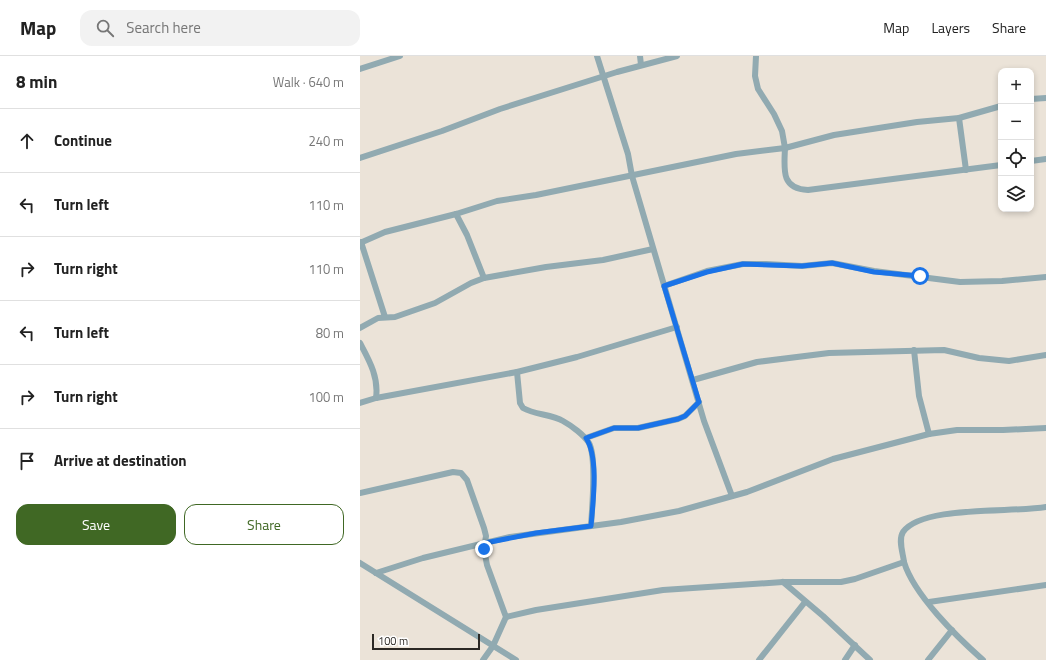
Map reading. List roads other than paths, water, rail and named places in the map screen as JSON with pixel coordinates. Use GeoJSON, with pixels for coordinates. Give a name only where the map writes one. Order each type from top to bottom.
{"type":"FeatureCollection","features":[{"type":"Feature","properties":{"kind":"street"},"geometry":{"type":"LineString","coordinates":[[360,69],[399,56]]}},
{"type":"Feature","properties":{"kind":"street"},"geometry":{"type":"LineString","coordinates":[[597,56],[628,154],[632,176],[699,402],[718,463],[732,496]]}},
{"type":"Feature","properties":{"kind":"street"},"geometry":{"type":"LineString","coordinates":[[640,56],[641,65]]}},
{"type":"Feature","properties":{"kind":"street"},"geometry":{"type":"LineString","coordinates":[[360,158],[442,131],[500,109],[641,65],[675,56]]}},
{"type":"Feature","properties":{"kind":"street"},"geometry":{"type":"LineString","coordinates":[[756,56],[755,76],[758,89],[782,131],[785,148],[786,179],[790,186],[797,190],[834,188],[902,177],[998,165]]}},
{"type":"Feature","properties":{"kind":"street"},"geometry":{"type":"LineString","coordinates":[[1034,99],[1046,98]]}},
{"type":"Feature","properties":{"kind":"street"},"geometry":{"type":"LineString","coordinates":[[385,317],[360,242],[385,232],[456,214],[497,201],[632,176],[720,156],[785,148],[834,135],[959,118],[998,107]]}},
{"type":"Feature","properties":{"kind":"street"},"geometry":{"type":"LineString","coordinates":[[959,118],[966,170]]}},
{"type":"Feature","properties":{"kind":"street"},"geometry":{"type":"LineString","coordinates":[[1034,160],[1046,158]]}},
{"type":"Feature","properties":{"kind":"street"},"geometry":{"type":"LineString","coordinates":[[456,214],[467,235],[484,278]]}},
{"type":"Feature","properties":{"kind":"street"},"geometry":{"type":"LineString","coordinates":[[360,328],[378,318],[395,317],[435,302],[471,283],[484,278],[546,267],[603,260],[653,249]]}},
{"type":"Feature","properties":{"kind":"street"},"geometry":{"type":"LineString","coordinates":[[664,286],[707,272],[743,264],[802,266],[832,263],[874,272],[960,282],[1002,281],[1046,277]]}},
{"type":"Feature","properties":{"kind":"street"},"geometry":{"type":"LineString","coordinates":[[360,403],[376,398],[517,372],[577,357],[678,327]]}},
{"type":"Feature","properties":{"kind":"street"},"geometry":{"type":"LineString","coordinates":[[360,342],[376,377],[378,388],[376,398]]}},
{"type":"Feature","properties":{"kind":"street"},"geometry":{"type":"LineString","coordinates":[[914,350],[919,396],[929,434]]}},
{"type":"Feature","properties":{"kind":"street"},"geometry":{"type":"LineString","coordinates":[[693,380],[757,362],[829,353],[944,350],[979,358],[1009,361],[1046,355]]}},
{"type":"Feature","properties":{"kind":"street"},"geometry":{"type":"LineString","coordinates":[[517,372],[520,403],[523,408],[564,421],[586,438],[592,452],[593,494],[591,526]]}},
{"type":"Feature","properties":{"kind":"street"},"geometry":{"type":"LineString","coordinates":[[586,438],[614,428],[638,428],[678,419],[685,416],[699,402]]}},
{"type":"Feature","properties":{"kind":"street"},"geometry":{"type":"LineString","coordinates":[[376,573],[402,564],[485,543],[536,533],[591,526],[679,511],[790,477],[833,459],[929,434],[957,430],[1046,428]]}},
{"type":"Feature","properties":{"kind":"street"},"geometry":{"type":"LineString","coordinates":[[360,493],[453,472],[461,473],[467,480],[484,528],[484,549],[506,617],[493,646],[483,660]]}},
{"type":"Feature","properties":{"kind":"street"},"geometry":{"type":"LineString","coordinates":[[983,660],[952,630],[911,580],[904,562],[901,545],[902,533],[911,524],[929,516],[948,513],[1008,511],[1046,507]]}},
{"type":"Feature","properties":{"kind":"street"},"geometry":{"type":"LineString","coordinates":[[506,617],[536,610],[663,590],[783,582],[841,582],[855,579],[904,562]]}},
{"type":"Feature","properties":{"kind":"street"},"geometry":{"type":"LineString","coordinates":[[360,563],[516,660]]}},
{"type":"Feature","properties":{"kind":"street"},"geometry":{"type":"LineString","coordinates":[[783,582],[823,616],[870,660]]}},
{"type":"Feature","properties":{"kind":"street"},"geometry":{"type":"LineString","coordinates":[[929,602],[1046,585]]}},
{"type":"Feature","properties":{"kind":"street"},"geometry":{"type":"LineString","coordinates":[[759,660],[805,602]]}},
{"type":"Feature","properties":{"kind":"street"},"geometry":{"type":"LineString","coordinates":[[928,660],[952,630]]}},
{"type":"Feature","properties":{"kind":"street"},"geometry":{"type":"LineString","coordinates":[[845,660],[855,646]]}}]}
